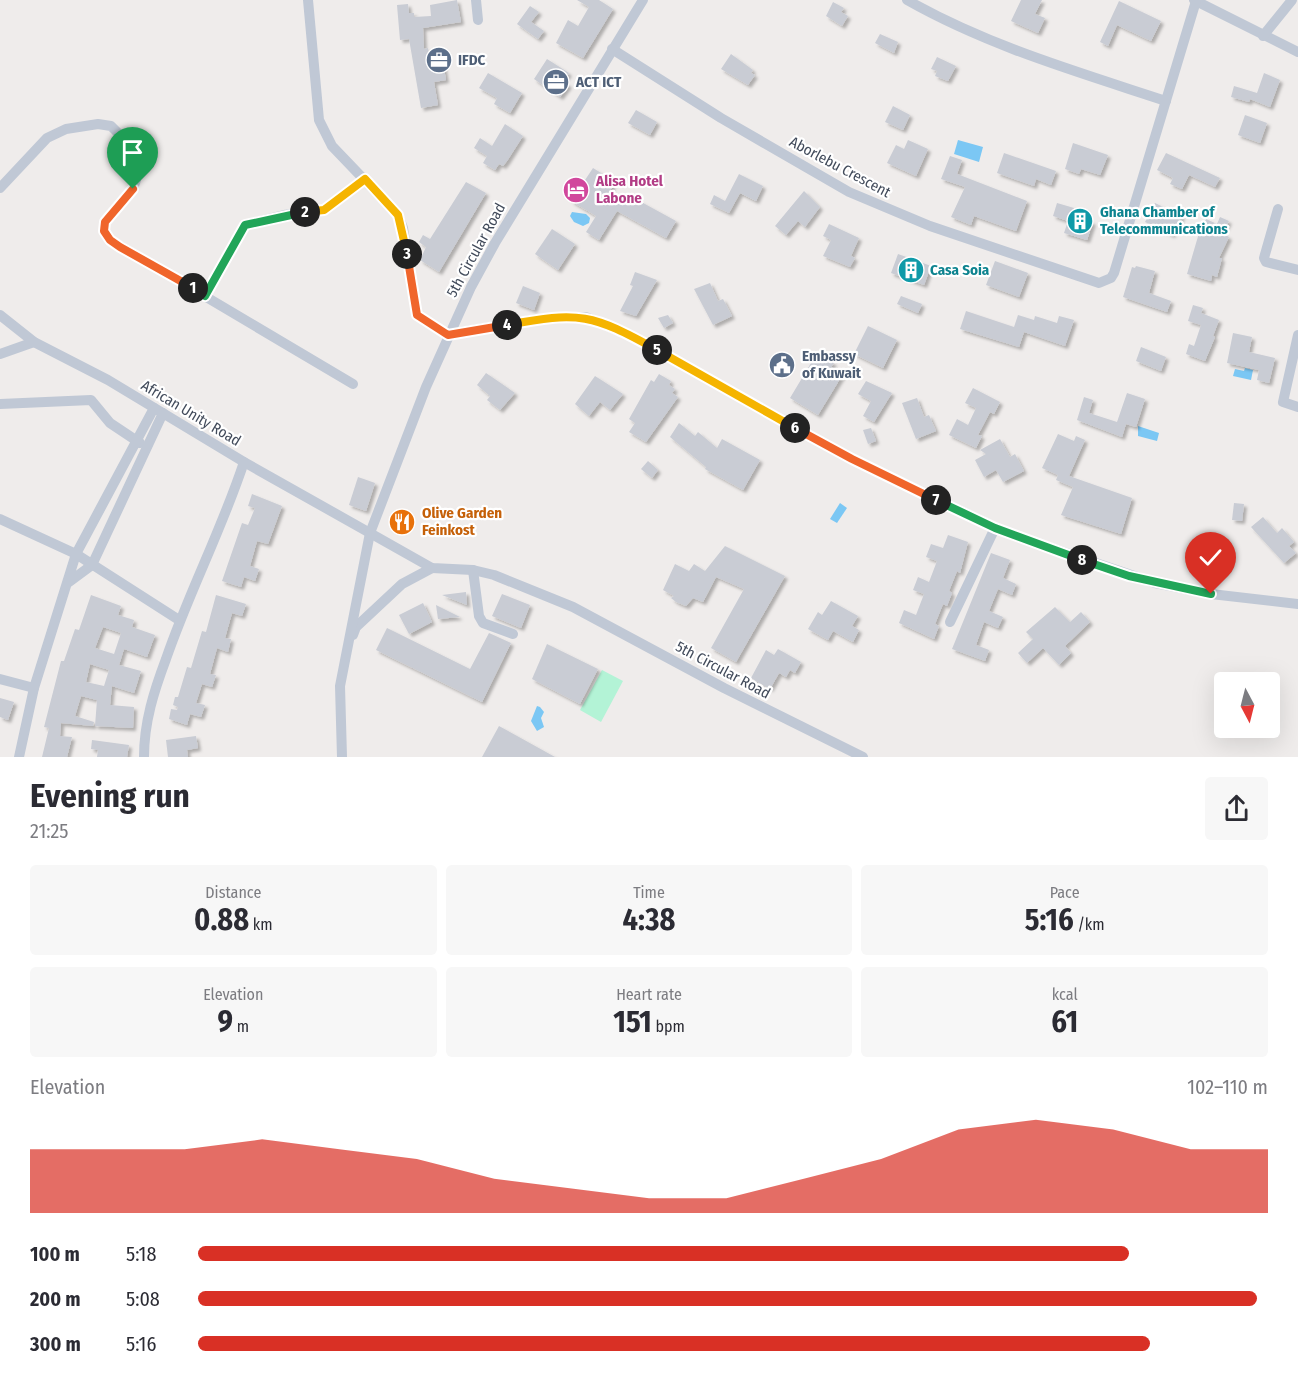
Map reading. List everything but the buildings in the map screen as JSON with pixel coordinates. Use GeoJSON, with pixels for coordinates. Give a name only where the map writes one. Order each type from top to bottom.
{"type":"FeatureCollection","features":[{"type":"Feature","properties":{"kind":"street"},"geometry":{"type":"LineString","coordinates":[[308,0],[319,120],[332,146],[393,207],[403,228],[417,315],[448,334],[563,316],[586,317],[609,324],[852,459],[995,528],[1129,576],[1211,594],[1298,604]]}},
{"type":"Feature","properties":{"kind":"street"},"geometry":{"type":"LineString","coordinates":[[476,0],[478,20]]}},
{"type":"Feature","properties":{"kind":"street","name":"5th Circular Road"},"geometry":{"type":"LineString","coordinates":[[342,757],[339,712],[346,649],[370,533],[448,334],[495,243],[643,0]]}},
{"type":"Feature","properties":{"kind":"street"},"geometry":{"type":"LineString","coordinates":[[907,0],[966,30],[1024,54],[1166,101],[1195,1],[1298,52]]}},
{"type":"Feature","properties":{"kind":"street"},"geometry":{"type":"LineString","coordinates":[[1263,36],[1292,0]]}},
{"type":"Feature","properties":{"kind":"street","name":"Aborlebu Crescent"},"geometry":{"type":"LineString","coordinates":[[612,49],[721,118],[849,192],[930,226],[1090,282],[1106,282],[1114,273],[1166,101]]}},
{"type":"Feature","properties":{"kind":"street"},"geometry":{"type":"LineString","coordinates":[[0,188],[29,154],[47,138],[66,129],[98,124],[111,126],[119,134],[136,180],[133,189],[105,222],[104,231],[110,240],[353,384]]}},
{"type":"Feature","properties":{"kind":"street"},"geometry":{"type":"LineString","coordinates":[[205,296],[245,225],[284,215],[324,210],[365,179]]}},
{"type":"Feature","properties":{"kind":"street"},"geometry":{"type":"LineString","coordinates":[[1278,209],[1264,258],[1266,262],[1298,270]]}},
{"type":"Feature","properties":{"kind":"street","name":"African Unity Road"},"geometry":{"type":"LineString","coordinates":[[0,315],[34,342],[108,380],[244,462],[370,533]]}},
{"type":"Feature","properties":{"kind":"street"},"geometry":{"type":"LineString","coordinates":[[1298,335],[1283,402],[1298,407]]}},
{"type":"Feature","properties":{"kind":"street"},"geometry":{"type":"LineString","coordinates":[[0,354],[34,342]]}},
{"type":"Feature","properties":{"kind":"street"},"geometry":{"type":"LineString","coordinates":[[0,404],[91,400],[110,423],[146,447]]}},
{"type":"Feature","properties":{"kind":"street"},"geometry":{"type":"LineString","coordinates":[[19,757],[34,688],[76,554],[135,440],[158,411]]}},
{"type":"Feature","properties":{"kind":"street"},"geometry":{"type":"LineString","coordinates":[[69,582],[92,566],[146,447],[158,411]]}},
{"type":"Feature","properties":{"kind":"street"},"geometry":{"type":"LineString","coordinates":[[144,757],[147,716],[179,620],[244,462]]}},
{"type":"Feature","properties":{"kind":"street"},"geometry":{"type":"LineString","coordinates":[[0,519],[76,554],[179,620]]}},
{"type":"Feature","properties":{"kind":"street"},"geometry":{"type":"LineString","coordinates":[[950,622],[995,528]]}},
{"type":"Feature","properties":{"kind":"street","name":"5th Circular Road"},"geometry":{"type":"LineString","coordinates":[[370,533],[432,568],[473,570],[494,575],[573,607],[734,693],[863,757]]}},
{"type":"Feature","properties":{"kind":"street"},"geometry":{"type":"LineString","coordinates":[[346,649],[356,627],[368,615],[402,584],[432,568]]}},
{"type":"Feature","properties":{"kind":"street"},"geometry":{"type":"LineString","coordinates":[[473,570],[479,616],[483,623],[513,634]]}},
{"type":"Feature","properties":{"kind":"street"},"geometry":{"type":"LineString","coordinates":[[0,679],[34,688]]}},
{"type":"Feature","properties":{"kind":"green space"},"geometry":{"type":"Polygon","coordinates":[[[602,670],[623,681],[601,722],[580,710],[602,670]]]}},
{"type":"Feature","properties":{"kind":"water"},"geometry":{"type":"Polygon","coordinates":[[[958,140],[983,147],[979,162],[954,154],[958,140]]]}},
{"type":"Feature","properties":{"kind":"water"},"geometry":{"type":"Polygon","coordinates":[[[572,212],[586,214],[590,218],[589,223],[583,226],[574,222],[570,216],[572,212]]]}},
{"type":"Feature","properties":{"kind":"water"},"geometry":{"type":"Polygon","coordinates":[[[1245,368],[1253,370],[1251,380],[1233,376],[1235,369],[1244,371],[1245,368]]]}},
{"type":"Feature","properties":{"kind":"water"},"geometry":{"type":"Polygon","coordinates":[[[1138,426],[1159,433],[1157,441],[1138,436],[1138,426]]]}},
{"type":"Feature","properties":{"kind":"water"},"geometry":{"type":"Polygon","coordinates":[[[840,503],[847,508],[837,523],[830,519],[840,503]]]}},
{"type":"Feature","properties":{"kind":"water"},"geometry":{"type":"Polygon","coordinates":[[[537,706],[544,712],[541,718],[544,727],[537,731],[531,721],[537,706]]]}},
{"type":"Feature","properties":{"kind":"place","name":"IFDC"},"geometry":{"type":"Point","coordinates":[439,60]}},
{"type":"Feature","properties":{"kind":"place","name":"ACT ICT"},"geometry":{"type":"Point","coordinates":[556,82]}},
{"type":"Feature","properties":{"kind":"place","name":"Alisa Hotel Labone"},"geometry":{"type":"Point","coordinates":[576,190]}},
{"type":"Feature","properties":{"kind":"place","name":"Ghana Chamber of Telecommunications"},"geometry":{"type":"Point","coordinates":[1080,221]}},
{"type":"Feature","properties":{"kind":"place","name":"Casa Soia"},"geometry":{"type":"Point","coordinates":[911,270]}},
{"type":"Feature","properties":{"kind":"place","name":"Embassy of Kuwait"},"geometry":{"type":"Point","coordinates":[782,365]}},
{"type":"Feature","properties":{"kind":"place","name":"Olive Garden Feinkost"},"geometry":{"type":"Point","coordinates":[402,522]}},
{"type":"Feature","properties":{"kind":"route"},"geometry":{"type":"LineString","coordinates":[[133,189],[105,222],[104,231],[110,240],[205,296],[245,225],[284,215],[324,210],[365,179],[393,207],[403,228],[417,315],[425,318],[448,335],[563,316],[586,317],[609,324],[852,459],[995,528],[1129,576],[1211,594]]}}]}
